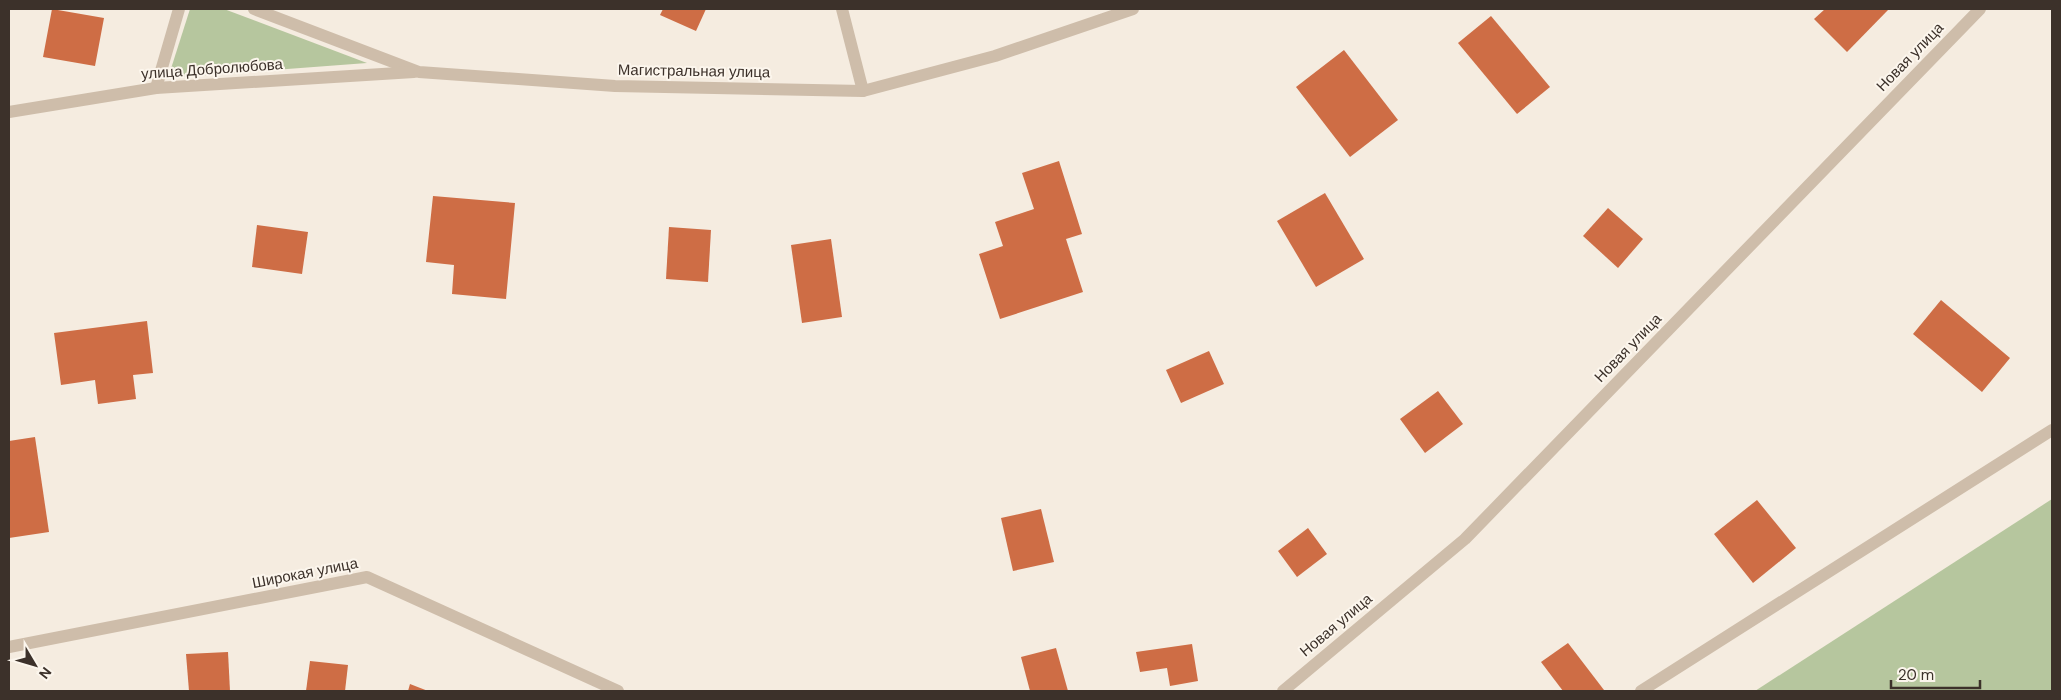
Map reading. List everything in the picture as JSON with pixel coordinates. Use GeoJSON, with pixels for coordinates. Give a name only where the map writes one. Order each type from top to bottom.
{"type":"FeatureCollection","features":[{"type":"Feature","properties":{"kind":"street"},"geometry":{"type":"LineString","coordinates":[[156,88],[179,9]]}},
{"type":"Feature","properties":{"kind":"street","name":"Магистральная улица"},"geometry":{"type":"LineString","coordinates":[[254,9],[419,72],[614,86],[863,91],[995,56],[1133,9]]}},
{"type":"Feature","properties":{"kind":"street"},"geometry":{"type":"LineString","coordinates":[[842,9],[863,91]]}},
{"type":"Feature","properties":{"kind":"street","name":"Новая улица"},"geometry":{"type":"LineString","coordinates":[[1283,691],[1465,539],[1980,9]]}},
{"type":"Feature","properties":{"kind":"street","name":"улица Добролюбова"},"geometry":{"type":"LineString","coordinates":[[9,112],[156,88],[419,72]]}},
{"type":"Feature","properties":{"kind":"street"},"geometry":{"type":"LineString","coordinates":[[1641,691],[2052,430]]}},
{"type":"Feature","properties":{"kind":"street","name":"Широкая улица"},"geometry":{"type":"LineString","coordinates":[[9,647],[367,577],[618,691]]}},
{"type":"Feature","properties":{"kind":"green space"},"geometry":{"type":"Polygon","coordinates":[[[190,9],[224,9],[367,63],[168,78],[190,9]]]}},
{"type":"Feature","properties":{"kind":"green space"},"geometry":{"type":"Polygon","coordinates":[[[2052,499],[2052,691],[1755,691],[2052,499]]]}},
{"type":"Feature","properties":{"kind":"building"},"geometry":{"type":"Polygon","coordinates":[[[52,9],[104,18],[95,66],[43,57],[52,9]]]}},
{"type":"Feature","properties":{"kind":"building"},"geometry":{"type":"Polygon","coordinates":[[[663,9],[706,9],[696,31],[660,15],[663,9]]]}},
{"type":"Feature","properties":{"kind":"building"},"geometry":{"type":"Polygon","coordinates":[[[1825,9],[1889,9],[1847,52],[1814,19],[1825,9]]]}},
{"type":"Feature","properties":{"kind":"building"},"geometry":{"type":"Polygon","coordinates":[[[1491,16],[1550,87],[1517,114],[1458,43],[1491,16]]]}},
{"type":"Feature","properties":{"kind":"building"},"geometry":{"type":"Polygon","coordinates":[[[1344,50],[1398,120],[1350,157],[1296,87],[1344,50]]]}},
{"type":"Feature","properties":{"kind":"building"},"geometry":{"type":"Polygon","coordinates":[[[1059,161],[1082,234],[1066,239],[1083,292],[1000,319],[979,254],[1003,246],[995,222],[1034,209],[1022,173],[1059,161]]]}},
{"type":"Feature","properties":{"kind":"building"},"geometry":{"type":"Polygon","coordinates":[[[1325,193],[1364,259],[1316,287],[1277,221],[1325,193]]]}},
{"type":"Feature","properties":{"kind":"building"},"geometry":{"type":"Polygon","coordinates":[[[433,196],[515,203],[506,299],[452,294],[454,265],[426,262],[433,196]]]}},
{"type":"Feature","properties":{"kind":"building"},"geometry":{"type":"Polygon","coordinates":[[[1608,208],[1643,239],[1618,268],[1583,236],[1608,208]]]}},
{"type":"Feature","properties":{"kind":"building"},"geometry":{"type":"Polygon","coordinates":[[[257,225],[308,232],[302,274],[252,267],[257,225]]]}},
{"type":"Feature","properties":{"kind":"building"},"geometry":{"type":"Polygon","coordinates":[[[669,227],[711,230],[708,282],[666,279],[669,227]]]}},
{"type":"Feature","properties":{"kind":"building"},"geometry":{"type":"Polygon","coordinates":[[[831,239],[842,317],[802,323],[791,245],[831,239]]]}},
{"type":"Feature","properties":{"kind":"building"},"geometry":{"type":"Polygon","coordinates":[[[1941,300],[2010,358],[1982,392],[1913,334],[1941,300]]]}},
{"type":"Feature","properties":{"kind":"building"},"geometry":{"type":"Polygon","coordinates":[[[147,321],[153,373],[133,375],[136,399],[98,404],[95,380],[61,385],[54,333],[147,321]]]}},
{"type":"Feature","properties":{"kind":"building"},"geometry":{"type":"Polygon","coordinates":[[[1209,351],[1224,384],[1181,403],[1166,370],[1209,351]]]}},
{"type":"Feature","properties":{"kind":"building"},"geometry":{"type":"Polygon","coordinates":[[[1438,391],[1463,424],[1425,453],[1400,419],[1438,391]]]}},
{"type":"Feature","properties":{"kind":"building"},"geometry":{"type":"Polygon","coordinates":[[[35,437],[49,532],[9,538],[9,441],[35,437]]]}},
{"type":"Feature","properties":{"kind":"building"},"geometry":{"type":"Polygon","coordinates":[[[1757,500],[1796,548],[1753,583],[1714,534],[1757,500]]]}},
{"type":"Feature","properties":{"kind":"building"},"geometry":{"type":"Polygon","coordinates":[[[1041,509],[1054,562],[1013,571],[1001,518],[1041,509]]]}},
{"type":"Feature","properties":{"kind":"building"},"geometry":{"type":"Polygon","coordinates":[[[1308,528],[1327,554],[1297,577],[1278,551],[1308,528]]]}},
{"type":"Feature","properties":{"kind":"building"},"geometry":{"type":"Polygon","coordinates":[[[1568,643],[1604,690],[1563,691],[1541,662],[1568,643]]]}},
{"type":"Feature","properties":{"kind":"building"},"geometry":{"type":"Polygon","coordinates":[[[1192,644],[1198,681],[1170,686],[1167,668],[1140,672],[1136,652],[1192,644]]]}},
{"type":"Feature","properties":{"kind":"building"},"geometry":{"type":"Polygon","coordinates":[[[1056,648],[1068,691],[1030,691],[1021,657],[1056,648]]]}},
{"type":"Feature","properties":{"kind":"building"},"geometry":{"type":"Polygon","coordinates":[[[228,652],[230,691],[189,691],[186,654],[228,652]]]}},
{"type":"Feature","properties":{"kind":"building"},"geometry":{"type":"Polygon","coordinates":[[[310,661],[348,665],[345,691],[306,691],[310,661]]]}},
{"type":"Feature","properties":{"kind":"building"},"geometry":{"type":"Polygon","coordinates":[[[410,684],[428,691],[408,691],[410,684]]]}}]}
